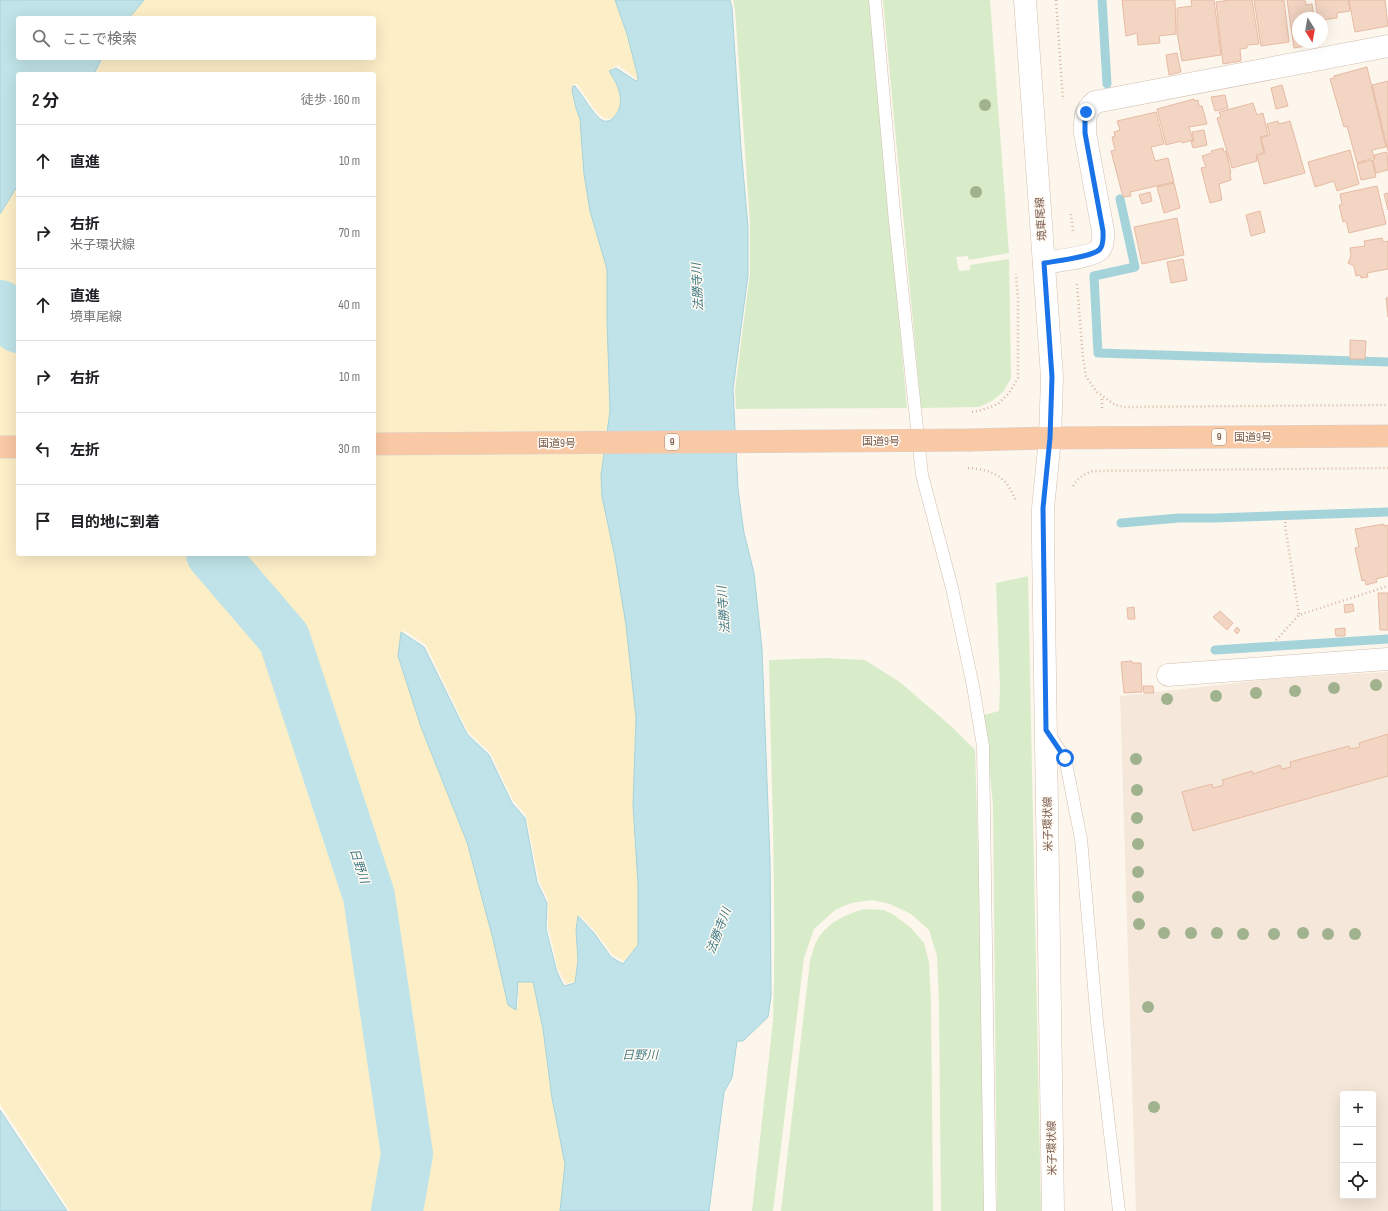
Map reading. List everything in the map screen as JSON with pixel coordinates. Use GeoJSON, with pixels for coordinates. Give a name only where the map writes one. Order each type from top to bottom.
{"type":"FeatureCollection","features":[{"type":"Feature","properties":{"kind":"highway","name":"国道9号"},"geometry":{"type":"LineString","coordinates":[[376,444],[1388,436]]}},
{"type":"Feature","properties":{"kind":"highway"},"geometry":{"type":"LineString","coordinates":[[0,447],[16,447]]}},
{"type":"Feature","properties":{"kind":"main road","name":"境車尾線"},"geometry":{"type":"LineString","coordinates":[[1025,0],[1052,377],[1050,438]]}},
{"type":"Feature","properties":{"kind":"main road"},"geometry":{"type":"LineString","coordinates":[[1044,263],[1093,254],[1100,249],[1102,243],[1103,231],[1085,133],[1086,112],[1095,102],[1388,46]]}},
{"type":"Feature","properties":{"kind":"main road","name":"米子環状線"},"geometry":{"type":"LineString","coordinates":[[1050,438],[1043,508],[1053,1211]]}},
{"type":"Feature","properties":{"kind":"main road"},"geometry":{"type":"LineString","coordinates":[[1168,674],[1388,659]]}},
{"type":"Feature","properties":{"kind":"lane"},"geometry":{"type":"LineString","coordinates":[[876,0],[894,222],[922,475],[952,588],[973,686],[983,746],[990,1211]]}},
{"type":"Feature","properties":{"kind":"lane"},"geometry":{"type":"LineString","coordinates":[[1046,730],[1065,758],[1081,839],[1097,1022],[1120,1211]]}},
{"type":"Feature","properties":{"kind":"path"},"geometry":{"type":"LineString","coordinates":[[969,412],[982,410],[998,404],[1009,393],[1018,378],[1018,298],[1016,274]]}},
{"type":"Feature","properties":{"kind":"path"},"geometry":{"type":"LineString","coordinates":[[1076,278],[1085,375],[1097,392],[1115,405],[1125,407],[1388,405]]}},
{"type":"Feature","properties":{"kind":"path"},"geometry":{"type":"LineString","coordinates":[[1018,378],[1023,378]]}},
{"type":"Feature","properties":{"kind":"path"},"geometry":{"type":"LineString","coordinates":[[1102,396],[1102,408]]}},
{"type":"Feature","properties":{"kind":"path"},"geometry":{"type":"LineString","coordinates":[[1103,464],[1103,471]]}},
{"type":"Feature","properties":{"kind":"path"},"geometry":{"type":"LineString","coordinates":[[967,468],[985,470],[1004,480],[1013,492],[1017,502]]}},
{"type":"Feature","properties":{"kind":"path"},"geometry":{"type":"LineString","coordinates":[[1071,490],[1076,481],[1085,474],[1093,471],[1388,468]]}},
{"type":"Feature","properties":{"kind":"path"},"geometry":{"type":"LineString","coordinates":[[1286,518],[1285,525],[1299,615]]}},
{"type":"Feature","properties":{"kind":"path"},"geometry":{"type":"LineString","coordinates":[[1266,668],[1275,641],[1299,615],[1388,586]]}},
{"type":"Feature","properties":{"kind":"shaded area"},"geometry":{"type":"Polygon","coordinates":[[[1388,672],[1388,1211],[1136,1211],[1120,696],[1272,679],[1388,672]]]}},
{"type":"Feature","properties":{"kind":"green space"},"geometry":{"type":"Polygon","coordinates":[[[733,0],[870,0],[907,408],[736,409],[735,390],[750,273],[750,223],[735,10],[733,0]]]}},
{"type":"Feature","properties":{"kind":"green space"},"geometry":{"type":"Polygon","coordinates":[[[883,0],[990,0],[1009,253],[969,260],[968,256],[956,257],[959,271],[970,270],[970,265],[1009,259],[1011,378],[1003,392],[992,401],[979,407],[921,408],[883,0]]]}},
{"type":"Feature","properties":{"kind":"green space"},"geometry":{"type":"Polygon","coordinates":[[[1028,576],[1041,1211],[997,1211],[993,805],[984,715],[999,711],[1000,687],[996,583],[1028,576]]]}},
{"type":"Feature","properties":{"kind":"green space"},"geometry":{"type":"Polygon","coordinates":[[[826,658],[865,660],[901,683],[952,727],[975,750],[979,888],[984,1211],[941,1211],[939,1002],[937,956],[929,930],[911,914],[890,904],[872,900],[851,903],[835,910],[814,929],[804,958],[773,1211],[752,1211],[773,1021],[774,886],[769,660],[826,658]]]}},
{"type":"Feature","properties":{"kind":"green space"},"geometry":{"type":"Polygon","coordinates":[[[864,909],[884,910],[894,915],[911,928],[924,943],[929,962],[931,1001],[933,1211],[781,1211],[810,961],[817,940],[826,928],[850,914],[864,909]]]}},
{"type":"Feature","properties":{"kind":"sand"},"geometry":{"type":"Polygon","coordinates":[[[144,0],[618,0],[639,77],[637,79],[618,65],[611,69],[618,79],[621,106],[613,118],[606,119],[601,116],[577,84],[575,84],[574,88],[582,116],[608,267],[628,623],[637,715],[640,943],[624,961],[612,954],[595,931],[580,915],[578,928],[580,958],[577,981],[566,984],[558,969],[548,926],[548,900],[539,880],[526,815],[513,800],[490,752],[468,732],[426,645],[404,630],[400,654],[469,839],[509,1003],[518,1007],[519,979],[534,980],[567,1161],[562,1211],[70,1211],[0,1104],[0,215],[16,188],[16,556],[376,556],[376,72],[96,72],[102,60],[376,60],[376,16],[131,16],[144,0]]]}},
{"type":"Feature","properties":{"kind":"water"},"geometry":{"type":"Polygon","coordinates":[[[0,0],[144,0],[131,16],[16,16],[16,60],[101,60],[95,72],[16,72],[16,188],[0,214],[0,0]]]}},
{"type":"Feature","properties":{"kind":"water","name":"日野川"},"geometry":{"type":"Polygon","coordinates":[[[615,0],[730,0],[732,8],[741,148],[748,227],[748,275],[733,389],[738,489],[744,533],[754,573],[762,649],[770,860],[771,996],[768,1017],[743,1041],[737,1041],[732,1078],[724,1092],[709,1211],[560,1211],[565,1164],[552,1098],[543,1029],[533,982],[518,982],[516,1010],[508,1005],[493,939],[467,842],[421,727],[398,656],[401,632],[424,647],[467,734],[489,755],[512,803],[525,818],[537,882],[547,903],[546,929],[557,972],[564,986],[575,983],[578,960],[576,930],[578,916],[594,933],[611,957],[623,964],[638,945],[638,884],[633,805],[636,718],[626,625],[615,557],[602,497],[601,476],[610,411],[607,269],[590,211],[584,174],[580,119],[572,91],[573,86],[575,86],[599,118],[604,121],[608,121],[611,120],[618,112],[621,99],[617,84],[609,71],[616,68],[636,81],[638,80],[627,34],[615,0]]]}},
{"type":"Feature","properties":{"kind":"water"},"geometry":{"type":"Polygon","coordinates":[[[0,1110],[67,1211],[0,1211],[0,1110]]]}},
{"type":"Feature","properties":{"kind":"building"},"geometry":{"type":"Polygon","coordinates":[[[1122,0],[1175,0],[1176,34],[1159,36],[1160,43],[1138,45],[1137,33],[1126,36],[1122,0]]]}},
{"type":"Feature","properties":{"kind":"building"},"geometry":{"type":"Polygon","coordinates":[[[1191,0],[1214,0],[1221,55],[1182,61],[1177,33],[1177,8],[1192,6],[1191,0]]]}},
{"type":"Feature","properties":{"kind":"building"},"geometry":{"type":"Polygon","coordinates":[[[1229,0],[1252,0],[1259,44],[1247,45],[1247,48],[1240,49],[1241,61],[1223,64],[1216,2],[1229,0]]]}},
{"type":"Feature","properties":{"kind":"building"},"geometry":{"type":"Polygon","coordinates":[[[1254,0],[1284,0],[1289,42],[1261,46],[1254,0]]]}},
{"type":"Feature","properties":{"kind":"building"},"geometry":{"type":"Polygon","coordinates":[[[1287,0],[1305,0],[1306,5],[1312,4],[1313,12],[1292,12],[1292,34],[1287,0]]]}},
{"type":"Feature","properties":{"kind":"building"},"geometry":{"type":"Polygon","coordinates":[[[1315,0],[1348,0],[1350,11],[1337,13],[1337,18],[1328,19],[1328,12],[1317,12],[1315,0]]]}},
{"type":"Feature","properties":{"kind":"building"},"geometry":{"type":"Polygon","coordinates":[[[1349,0],[1385,0],[1388,26],[1355,32],[1349,0]]]}},
{"type":"Feature","properties":{"kind":"building"},"geometry":{"type":"Polygon","coordinates":[[[1177,53],[1181,72],[1169,75],[1166,55],[1177,53]]]}},
{"type":"Feature","properties":{"kind":"building"},"geometry":{"type":"Polygon","coordinates":[[[1367,67],[1386,147],[1372,150],[1374,158],[1357,163],[1347,126],[1344,127],[1330,79],[1334,78],[1334,76],[1367,67]]]}},
{"type":"Feature","properties":{"kind":"building"},"geometry":{"type":"Polygon","coordinates":[[[1388,81],[1388,151],[1372,85],[1388,81]]]}},
{"type":"Feature","properties":{"kind":"building"},"geometry":{"type":"Polygon","coordinates":[[[1282,85],[1288,106],[1276,109],[1271,88],[1282,85]]]}},
{"type":"Feature","properties":{"kind":"building"},"geometry":{"type":"Polygon","coordinates":[[[1225,95],[1228,108],[1215,111],[1211,97],[1225,95]]]}},
{"type":"Feature","properties":{"kind":"building"},"geometry":{"type":"Polygon","coordinates":[[[1194,99],[1194,101],[1198,100],[1199,106],[1202,106],[1207,124],[1189,127],[1193,140],[1182,143],[1181,141],[1166,145],[1157,109],[1194,99]]]}},
{"type":"Feature","properties":{"kind":"building"},"geometry":{"type":"Polygon","coordinates":[[[1253,103],[1257,115],[1263,113],[1268,135],[1260,137],[1264,152],[1256,155],[1257,161],[1232,168],[1217,118],[1221,117],[1219,112],[1253,103]]]}},
{"type":"Feature","properties":{"kind":"building"},"geometry":{"type":"Polygon","coordinates":[[[1156,112],[1164,144],[1151,147],[1155,161],[1168,158],[1174,182],[1130,192],[1131,196],[1123,197],[1111,151],[1115,150],[1112,137],[1115,136],[1114,132],[1120,130],[1117,121],[1156,112]]]}},
{"type":"Feature","properties":{"kind":"building"},"geometry":{"type":"Polygon","coordinates":[[[1278,121],[1279,124],[1290,121],[1305,173],[1264,184],[1257,156],[1265,153],[1261,138],[1270,135],[1267,124],[1278,121]]]}},
{"type":"Feature","properties":{"kind":"building"},"geometry":{"type":"Polygon","coordinates":[[[1204,130],[1207,145],[1193,148],[1191,141],[1194,141],[1192,132],[1204,130]]]}},
{"type":"Feature","properties":{"kind":"building"},"geometry":{"type":"Polygon","coordinates":[[[1223,148],[1224,152],[1226,151],[1231,180],[1219,184],[1222,200],[1210,203],[1201,168],[1206,167],[1202,156],[1212,153],[1211,151],[1223,148]]]}},
{"type":"Feature","properties":{"kind":"building"},"geometry":{"type":"Polygon","coordinates":[[[1350,150],[1359,184],[1337,191],[1334,181],[1315,187],[1308,162],[1350,150]]]}},
{"type":"Feature","properties":{"kind":"building"},"geometry":{"type":"Polygon","coordinates":[[[1387,152],[1388,170],[1376,173],[1373,160],[1375,159],[1374,155],[1387,152]]]}},
{"type":"Feature","properties":{"kind":"building"},"geometry":{"type":"Polygon","coordinates":[[[1372,160],[1376,177],[1361,180],[1357,164],[1372,160]]]}},
{"type":"Feature","properties":{"kind":"building"},"geometry":{"type":"Polygon","coordinates":[[[1174,183],[1180,208],[1164,213],[1157,187],[1174,183]]]}},
{"type":"Feature","properties":{"kind":"building"},"geometry":{"type":"Polygon","coordinates":[[[1377,186],[1386,224],[1349,233],[1346,221],[1343,222],[1339,205],[1342,205],[1340,194],[1377,186]]]}},
{"type":"Feature","properties":{"kind":"building"},"geometry":{"type":"Polygon","coordinates":[[[1150,192],[1152,201],[1142,204],[1139,195],[1150,192]]]}},
{"type":"Feature","properties":{"kind":"building"},"geometry":{"type":"Polygon","coordinates":[[[1388,193],[1388,210],[1384,194],[1388,193]]]}},
{"type":"Feature","properties":{"kind":"building"},"geometry":{"type":"Polygon","coordinates":[[[1260,211],[1265,232],[1251,236],[1246,215],[1260,211]]]}},
{"type":"Feature","properties":{"kind":"building"},"geometry":{"type":"Polygon","coordinates":[[[1177,218],[1184,255],[1142,264],[1134,227],[1177,218]]]}},
{"type":"Feature","properties":{"kind":"building"},"geometry":{"type":"Polygon","coordinates":[[[1382,238],[1383,242],[1388,241],[1388,269],[1367,273],[1368,277],[1361,278],[1360,275],[1356,276],[1354,266],[1348,263],[1351,256],[1350,248],[1365,246],[1364,241],[1382,238]]]}},
{"type":"Feature","properties":{"kind":"building"},"geometry":{"type":"Polygon","coordinates":[[[1183,259],[1187,280],[1171,283],[1167,262],[1183,259]]]}},
{"type":"Feature","properties":{"kind":"building"},"geometry":{"type":"Polygon","coordinates":[[[1388,297],[1388,317],[1386,298],[1388,297]]]}},
{"type":"Feature","properties":{"kind":"building"},"geometry":{"type":"Polygon","coordinates":[[[1350,340],[1366,341],[1365,359],[1350,359],[1350,340]]]}},
{"type":"Feature","properties":{"kind":"building"},"geometry":{"type":"Polygon","coordinates":[[[1384,524],[1384,526],[1388,525],[1388,576],[1376,579],[1377,582],[1366,585],[1365,580],[1362,581],[1355,548],[1359,547],[1355,529],[1384,524]]]}},
{"type":"Feature","properties":{"kind":"building"},"geometry":{"type":"Polygon","coordinates":[[[1378,593],[1388,593],[1388,630],[1380,630],[1378,593]]]}},
{"type":"Feature","properties":{"kind":"building"},"geometry":{"type":"Polygon","coordinates":[[[1353,604],[1354,611],[1345,613],[1344,605],[1353,604]]]}},
{"type":"Feature","properties":{"kind":"building"},"geometry":{"type":"Polygon","coordinates":[[[1134,607],[1135,619],[1128,619],[1127,608],[1134,607]]]}},
{"type":"Feature","properties":{"kind":"building"},"geometry":{"type":"Polygon","coordinates":[[[1220,611],[1233,623],[1227,630],[1213,617],[1220,611]]]}},
{"type":"Feature","properties":{"kind":"building"},"geometry":{"type":"Polygon","coordinates":[[[1237,627],[1240,630],[1237,634],[1234,631],[1237,627]]]}},
{"type":"Feature","properties":{"kind":"building"},"geometry":{"type":"Polygon","coordinates":[[[1345,628],[1345,636],[1336,636],[1335,629],[1345,628]]]}},
{"type":"Feature","properties":{"kind":"building"},"geometry":{"type":"Polygon","coordinates":[[[1132,661],[1132,663],[1141,663],[1142,692],[1124,693],[1121,662],[1132,661]]]}},
{"type":"Feature","properties":{"kind":"building"},"geometry":{"type":"Polygon","coordinates":[[[1143,686],[1153,686],[1154,693],[1144,693],[1143,686]]]}},
{"type":"Feature","properties":{"kind":"building"},"geometry":{"type":"Polygon","coordinates":[[[1388,734],[1388,776],[1193,831],[1182,792],[1212,784],[1213,788],[1224,785],[1222,780],[1252,771],[1253,774],[1280,765],[1282,769],[1291,767],[1290,762],[1349,746],[1350,749],[1360,747],[1359,743],[1388,734]]]}},
{"type":"Feature","properties":{"kind":"waterway"},"geometry":{"type":"LineString","coordinates":[[1102,0],[1107,84]]}},
{"type":"Feature","properties":{"kind":"waterway"},"geometry":{"type":"LineString","coordinates":[[1120,199],[1135,267],[1094,276],[1098,353],[1388,362]]}},
{"type":"Feature","properties":{"kind":"waterway","name":"日野川"},"geometry":{"type":"LineString","coordinates":[[0,306],[16,325]]}},
{"type":"Feature","properties":{"kind":"waterway"},"geometry":{"type":"LineString","coordinates":[[1121,523],[1179,518],[1388,512]]}},
{"type":"Feature","properties":{"kind":"waterway","name":"日野川"},"geometry":{"type":"LineString","coordinates":[[214,556],[284,638],[369,896],[407,1154],[397,1211]]}},
{"type":"Feature","properties":{"kind":"waterway"},"geometry":{"type":"LineString","coordinates":[[1215,650],[1388,639]]}},
{"type":"Feature","properties":{"kind":"route"},"geometry":{"type":"LineString","coordinates":[[1065,758],[1046,730],[1043,508],[1050,438],[1052,377],[1044,263],[1093,254],[1100,249],[1102,243],[1103,231],[1085,133],[1086,112]]}},
{"type":"Feature","properties":{"kind":"water label","name":"法勝寺川"},"geometry":{"type":"Point","coordinates":[698,287]}},
{"type":"Feature","properties":{"kind":"water label","name":"法勝寺川"},"geometry":{"type":"Point","coordinates":[724,610]}},
{"type":"Feature","properties":{"kind":"water label","name":"法勝寺川"},"geometry":{"type":"Point","coordinates":[719,931]}}]}
